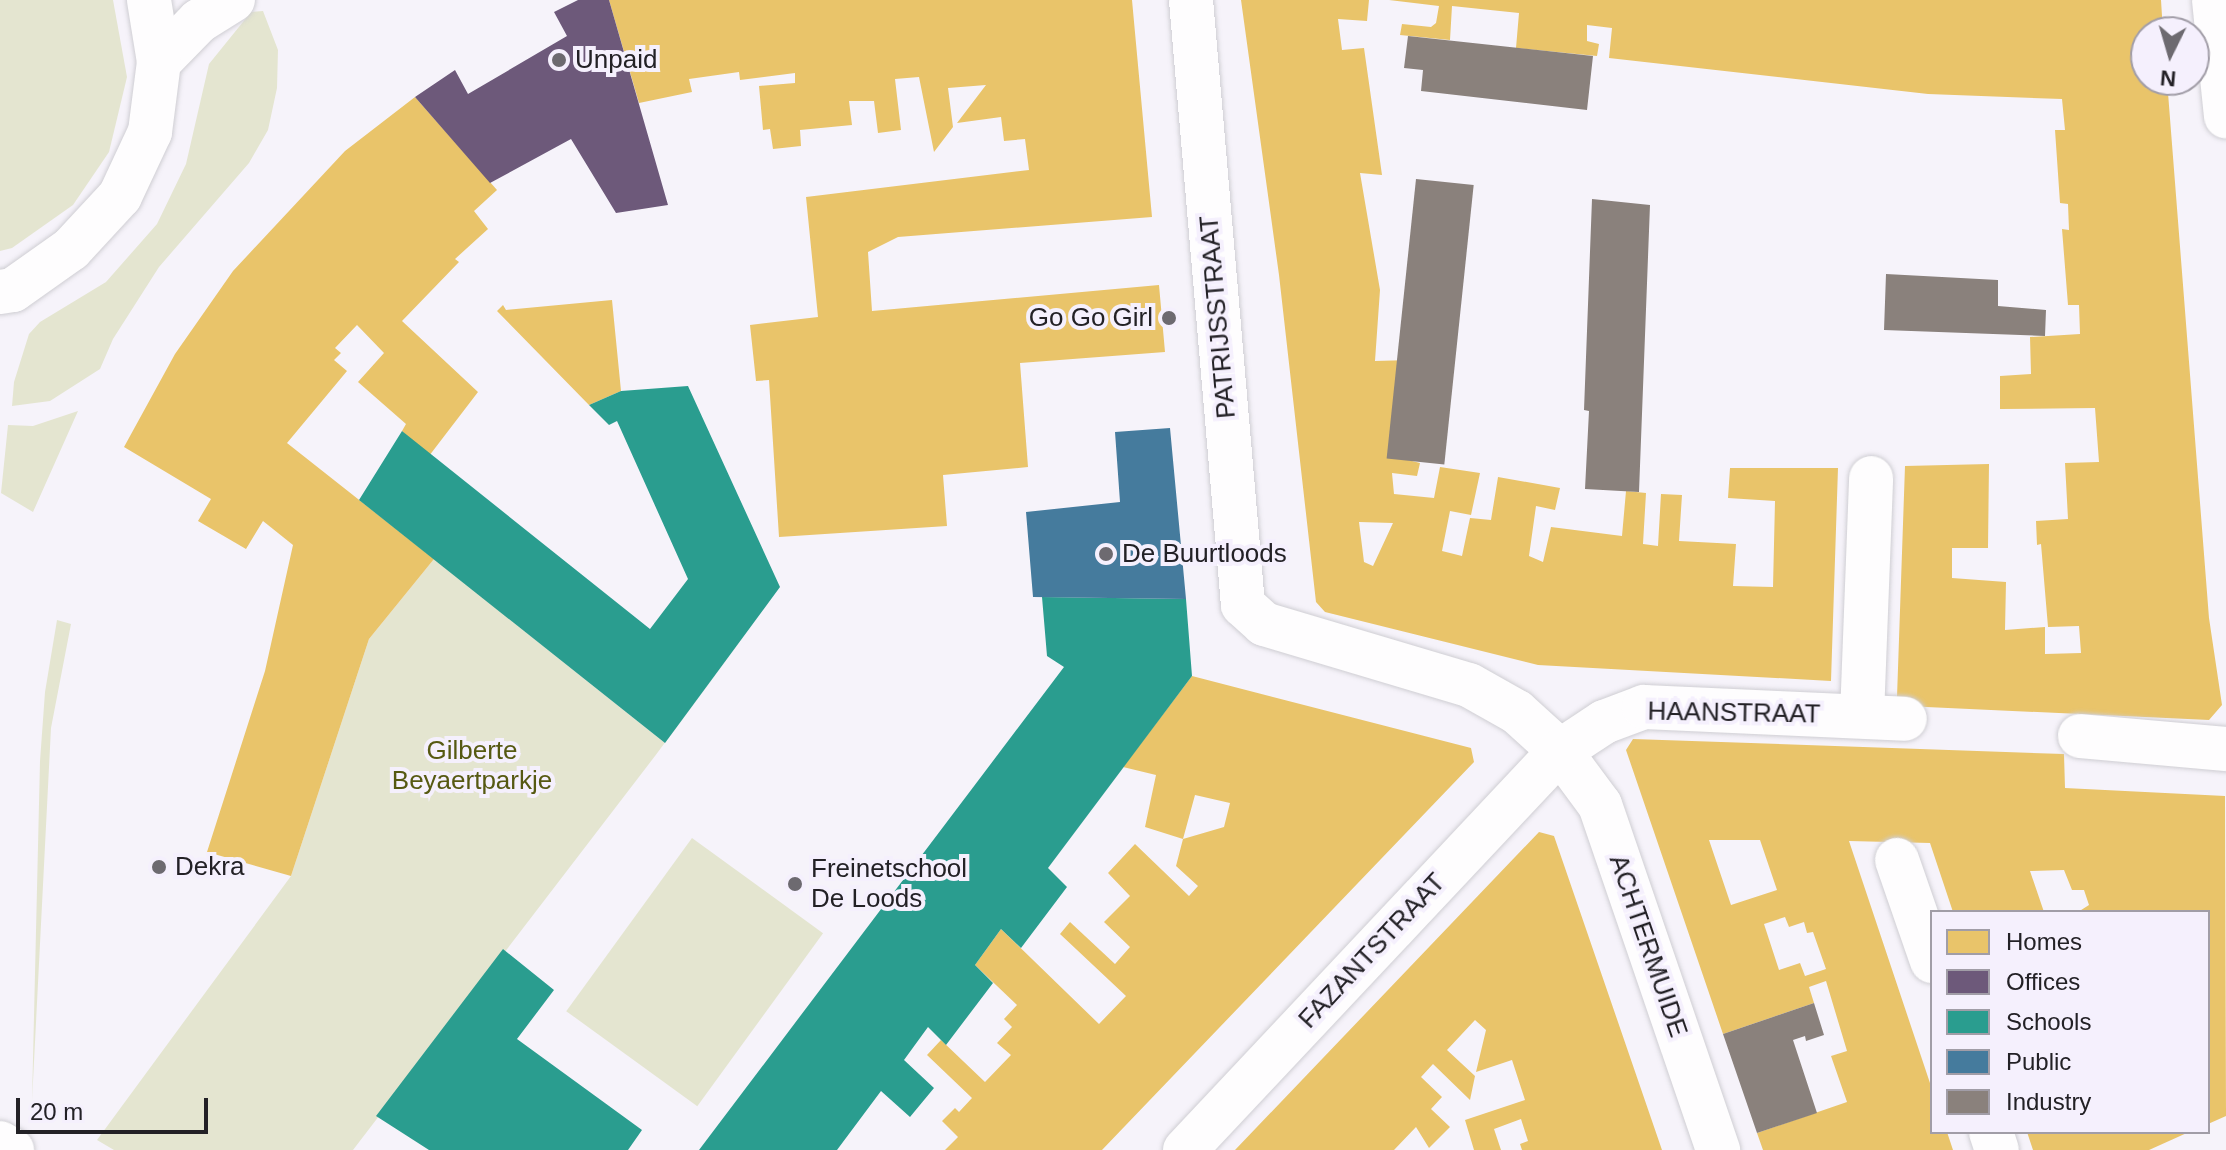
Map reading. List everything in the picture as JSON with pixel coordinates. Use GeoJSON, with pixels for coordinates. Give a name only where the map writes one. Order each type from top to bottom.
{"type":"FeatureCollection","features":[{"type":"Feature","properties":{"kind":"street"},"geometry":{"type":"LineString","coordinates":[[4,300],[71,249],[120,196],[150,132],[159,62],[149,0]]}},
{"type":"Feature","properties":{"kind":"street"},"geometry":{"type":"LineString","coordinates":[[159,62],[199,21],[233,0]]}},
{"type":"Feature","properties":{"kind":"street","name":"PATRIJSSTRAAT"},"geometry":{"type":"LineString","coordinates":[[1191,0],[1243,605],[1264,624],[1469,685],[1517,712],[1560,751]]}},
{"type":"Feature","properties":{"kind":"street"},"geometry":{"type":"LineString","coordinates":[[2214,0],[2226,116]]}},
{"type":"Feature","properties":{"kind":"street"},"geometry":{"type":"LineString","coordinates":[[1862,716],[1871,478]]}},
{"type":"Feature","properties":{"kind":"street","name":"HAANSTRAAT"},"geometry":{"type":"LineString","coordinates":[[1560,751],[1604,722],[1644,707],[1905,719]]}},
{"type":"Feature","properties":{"kind":"street"},"geometry":{"type":"LineString","coordinates":[[2080,736],[2226,749]]}},
{"type":"Feature","properties":{"kind":"street","name":"FAZANTSTRAAT"},"geometry":{"type":"LineString","coordinates":[[1185,1150],[1560,751]]}},
{"type":"Feature","properties":{"kind":"street","name":"ACHTERMUIDE"},"geometry":{"type":"LineString","coordinates":[[1560,751],[1600,805],[1718,1150]]}},
{"type":"Feature","properties":{"kind":"street"},"geometry":{"type":"LineString","coordinates":[[1897,860],[1930,955]]}},
{"type":"Feature","properties":{"kind":"street"},"geometry":{"type":"LineString","coordinates":[[0,1143],[12,1150]]}},
{"type":"Feature","properties":{"kind":"green space"},"geometry":{"type":"Polygon","coordinates":[[[0,0],[113,0],[127,77],[109,152],[73,205],[12,248],[0,251],[0,0]]]}},
{"type":"Feature","properties":{"kind":"green space"},"geometry":{"type":"Polygon","coordinates":[[[263,11],[278,50],[277,88],[268,130],[249,163],[159,267],[113,339],[100,369],[50,401],[12,406],[14,382],[29,334],[40,322],[106,282],[157,224],[186,164],[209,64],[251,12],[263,11]]]}},
{"type":"Feature","properties":{"kind":"green space"},"geometry":{"type":"Polygon","coordinates":[[[78,411],[33,512],[1,493],[8,425],[33,426],[78,411]]]}},
{"type":"Feature","properties":{"kind":"green space","name":"Gilberte Beyaertparkje"},"geometry":{"type":"Polygon","coordinates":[[[434,559],[665,743],[353,1150],[114,1150],[97,1140],[291,876],[369,639],[434,559]]]}},
{"type":"Feature","properties":{"kind":"green space"},"geometry":{"type":"Polygon","coordinates":[[[57,620],[71,624],[51,728],[32,1101],[40,761],[45,692],[57,620]]]}},
{"type":"Feature","properties":{"kind":"green space"},"geometry":{"type":"Polygon","coordinates":[[[692,838],[823,933],[697,1106],[566,1011],[692,838]]]}},
{"type":"Feature","properties":{"kind":"building: Homes"},"geometry":{"type":"Polygon","coordinates":[[[609,0],[1132,0],[1152,217],[898,237],[868,252],[872,311],[1159,285],[1165,352],[1020,363],[1028,467],[943,475],[947,526],[779,537],[769,380],[756,381],[750,325],[818,317],[806,197],[1029,170],[1025,139],[1004,141],[1001,117],[957,123],[986,85],[948,88],[953,127],[934,152],[919,77],[895,79],[901,130],[878,133],[874,101],[849,101],[852,125],[800,130],[801,146],[773,149],[770,129],[763,130],[759,86],[795,83],[795,73],[740,80],[739,72],[689,79],[692,92],[639,103],[609,0]]]}},
{"type":"Feature","properties":{"kind":"building: Homes"},"geometry":{"type":"Polygon","coordinates":[[[1241,0],[1369,0],[1367,21],[1338,19],[1342,50],[1364,48],[1382,175],[1360,173],[1380,290],[1375,361],[1411,360],[1408,460],[1420,463],[1417,476],[1392,473],[1394,494],[1434,498],[1440,467],[1480,473],[1471,515],[1450,511],[1442,551],[1462,556],[1470,518],[1491,520],[1498,477],[1560,488],[1555,510],[1536,506],[1529,556],[1543,562],[1551,527],[1622,536],[1626,491],[1646,493],[1643,544],[1658,546],[1661,494],[1682,495],[1679,541],[1736,544],[1733,586],[1773,587],[1775,501],[1728,498],[1730,468],[1838,468],[1831,681],[1538,665],[1325,612],[1316,602],[1279,275],[1241,0]],[[1359,522],[1364,562],[1373,566],[1393,523],[1359,522]]]}},
{"type":"Feature","properties":{"kind":"building: Homes"},"geometry":{"type":"Polygon","coordinates":[[[1389,0],[2161,0],[2162,16],[2130,16],[2130,96],[2168,96],[2209,618],[2222,705],[2209,720],[1905,706],[1897,697],[1905,466],[1989,464],[1988,548],[1952,548],[1952,578],[2006,582],[2005,630],[2045,627],[2045,654],[2081,653],[2079,626],[2048,627],[2036,521],[2068,519],[2065,463],[2099,462],[2095,408],[2000,409],[2000,376],[2031,374],[2030,337],[2080,334],[2079,305],[2068,305],[2062,229],[2069,230],[2068,204],[2060,203],[2055,130],[2065,130],[2062,99],[1928,94],[1609,58],[1612,28],[1587,25],[1587,41],[1599,44],[1597,56],[1516,48],[1519,13],[1452,6],[1450,40],[1400,35],[1402,24],[1431,27],[1436,23],[1439,6],[1389,0]]]}},
{"type":"Feature","properties":{"kind":"building: Homes"},"geometry":{"type":"Polygon","coordinates":[[[415,97],[497,190],[474,211],[488,229],[455,259],[459,262],[402,321],[478,392],[429,456],[402,431],[406,424],[358,382],[384,353],[357,325],[335,348],[341,353],[334,360],[347,371],[287,443],[434,559],[369,639],[291,876],[207,852],[265,671],[293,545],[263,521],[246,549],[198,521],[211,499],[124,447],[175,354],[233,271],[345,151],[415,97]]]}},
{"type":"Feature","properties":{"kind":"building: Homes"},"geometry":{"type":"Polygon","coordinates":[[[612,300],[621,391],[589,405],[497,311],[503,305],[506,310],[612,300]]]}},
{"type":"Feature","properties":{"kind":"building: Homes"},"geometry":{"type":"Polygon","coordinates":[[[1192,676],[1471,748],[1474,762],[1102,1150],[945,1150],[958,1137],[942,1121],[955,1108],[959,1112],[972,1098],[927,1055],[941,1040],[985,1082],[1011,1055],[997,1043],[1012,1027],[1004,1019],[1017,1005],[975,965],[1001,929],[1099,1024],[1126,996],[1060,934],[1070,922],[1115,964],[1130,947],[1104,922],[1130,896],[1108,873],[1135,844],[1189,896],[1198,886],[1176,866],[1183,839],[1145,827],[1156,775],[1123,767],[1192,676]],[[1195,795],[1183,839],[1224,827],[1230,803],[1195,795]]]}},
{"type":"Feature","properties":{"kind":"building: Homes"},"geometry":{"type":"Polygon","coordinates":[[[1633,739],[2064,754],[2065,788],[2225,796],[2226,1116],[2210,1123],[2210,910],[2081,910],[2089,905],[2084,890],[2072,890],[2064,870],[2030,871],[2043,910],[1952,910],[1930,843],[1849,841],[1930,1083],[1930,1134],[1948,1134],[1953,1150],[1763,1150],[1757,1133],[1847,1102],[1831,1056],[1847,1051],[1826,981],[1809,987],[1814,1003],[1723,1034],[1626,750],[1633,739]],[[1709,840],[1731,905],[1777,890],[1760,840],[1709,840]],[[1785,917],[1764,924],[1779,970],[1800,963],[1805,976],[1826,969],[1813,932],[1807,933],[1804,922],[1789,927],[1785,917]]]}},
{"type":"Feature","properties":{"kind":"building: Homes"},"geometry":{"type":"Polygon","coordinates":[[[1539,832],[1554,836],[1662,1150],[1522,1150],[1520,1144],[1528,1141],[1521,1119],[1494,1129],[1501,1150],[1474,1150],[1465,1120],[1525,1100],[1512,1060],[1476,1072],[1486,1030],[1475,1020],[1447,1050],[1475,1076],[1470,1100],[1433,1064],[1421,1077],[1442,1097],[1431,1109],[1450,1127],[1429,1148],[1416,1127],[1394,1150],[1235,1150],[1539,832]]]}},
{"type":"Feature","properties":{"kind":"building: Homes"},"geometry":{"type":"Polygon","coordinates":[[[2028,1134],[2185,1134],[2149,1150],[2033,1150],[2028,1134]]]}},
{"type":"Feature","properties":{"kind":"building: Offices"},"geometry":{"type":"Polygon","coordinates":[[[578,0],[609,0],[668,205],[616,213],[571,139],[490,183],[415,97],[455,70],[468,94],[567,36],[554,12],[578,0]]]}},
{"type":"Feature","properties":{"kind":"building: Schools"},"geometry":{"type":"Polygon","coordinates":[[[688,386],[780,587],[665,743],[359,500],[402,431],[650,629],[688,579],[617,421],[609,425],[589,405],[621,391],[688,386]]]}},
{"type":"Feature","properties":{"kind":"building: Schools"},"geometry":{"type":"Polygon","coordinates":[[[1042,597],[1186,599],[1192,676],[1048,868],[1067,887],[1021,948],[1001,929],[975,965],[993,983],[946,1045],[928,1027],[904,1060],[934,1088],[910,1117],[881,1091],[837,1150],[699,1150],[1064,667],[1047,656],[1042,597]]]}},
{"type":"Feature","properties":{"kind":"building: Schools"},"geometry":{"type":"Polygon","coordinates":[[[503,949],[554,990],[517,1039],[642,1130],[628,1150],[429,1150],[376,1116],[503,949]]]}},
{"type":"Feature","properties":{"kind":"building: Public","name":"De Buurtloods"},"geometry":{"type":"Polygon","coordinates":[[[1170,428],[1186,599],[1033,597],[1026,512],[1120,502],[1115,432],[1170,428]]]}},
{"type":"Feature","properties":{"kind":"building: Industry"},"geometry":{"type":"Polygon","coordinates":[[[1408,36],[1593,56],[1587,110],[1421,91],[1423,70],[1404,68],[1408,36]]]}},
{"type":"Feature","properties":{"kind":"building: Industry"},"geometry":{"type":"Polygon","coordinates":[[[1416,179],[1474,185],[1444,465],[1387,458],[1416,179]]]}},
{"type":"Feature","properties":{"kind":"building: Industry"},"geometry":{"type":"Polygon","coordinates":[[[1592,199],[1650,205],[1639,492],[1585,489],[1589,411],[1584,410],[1592,199]]]}},
{"type":"Feature","properties":{"kind":"building: Industry"},"geometry":{"type":"Polygon","coordinates":[[[1886,274],[1998,280],[1998,306],[2046,310],[2045,336],[1884,330],[1886,274]]]}},
{"type":"Feature","properties":{"kind":"building: Industry"},"geometry":{"type":"Polygon","coordinates":[[[1814,1003],[1824,1035],[1806,1041],[1805,1036],[1793,1040],[1817,1113],[1757,1133],[1723,1034],[1814,1003]]]}},
{"type":"Feature","properties":{"kind":"place","name":"Unpaid"},"geometry":{"type":"Point","coordinates":[559,60]}},
{"type":"Feature","properties":{"kind":"place","name":"Go Go Girl"},"geometry":{"type":"Point","coordinates":[1169,318]}},
{"type":"Feature","properties":{"kind":"place","name":"De Buurtloods"},"geometry":{"type":"Point","coordinates":[1106,554]}},
{"type":"Feature","properties":{"kind":"place","name":"Dekra"},"geometry":{"type":"Point","coordinates":[159,867]}},
{"type":"Feature","properties":{"kind":"place","name":"Freinetschool De Loods"},"geometry":{"type":"Point","coordinates":[795,884]}}]}
